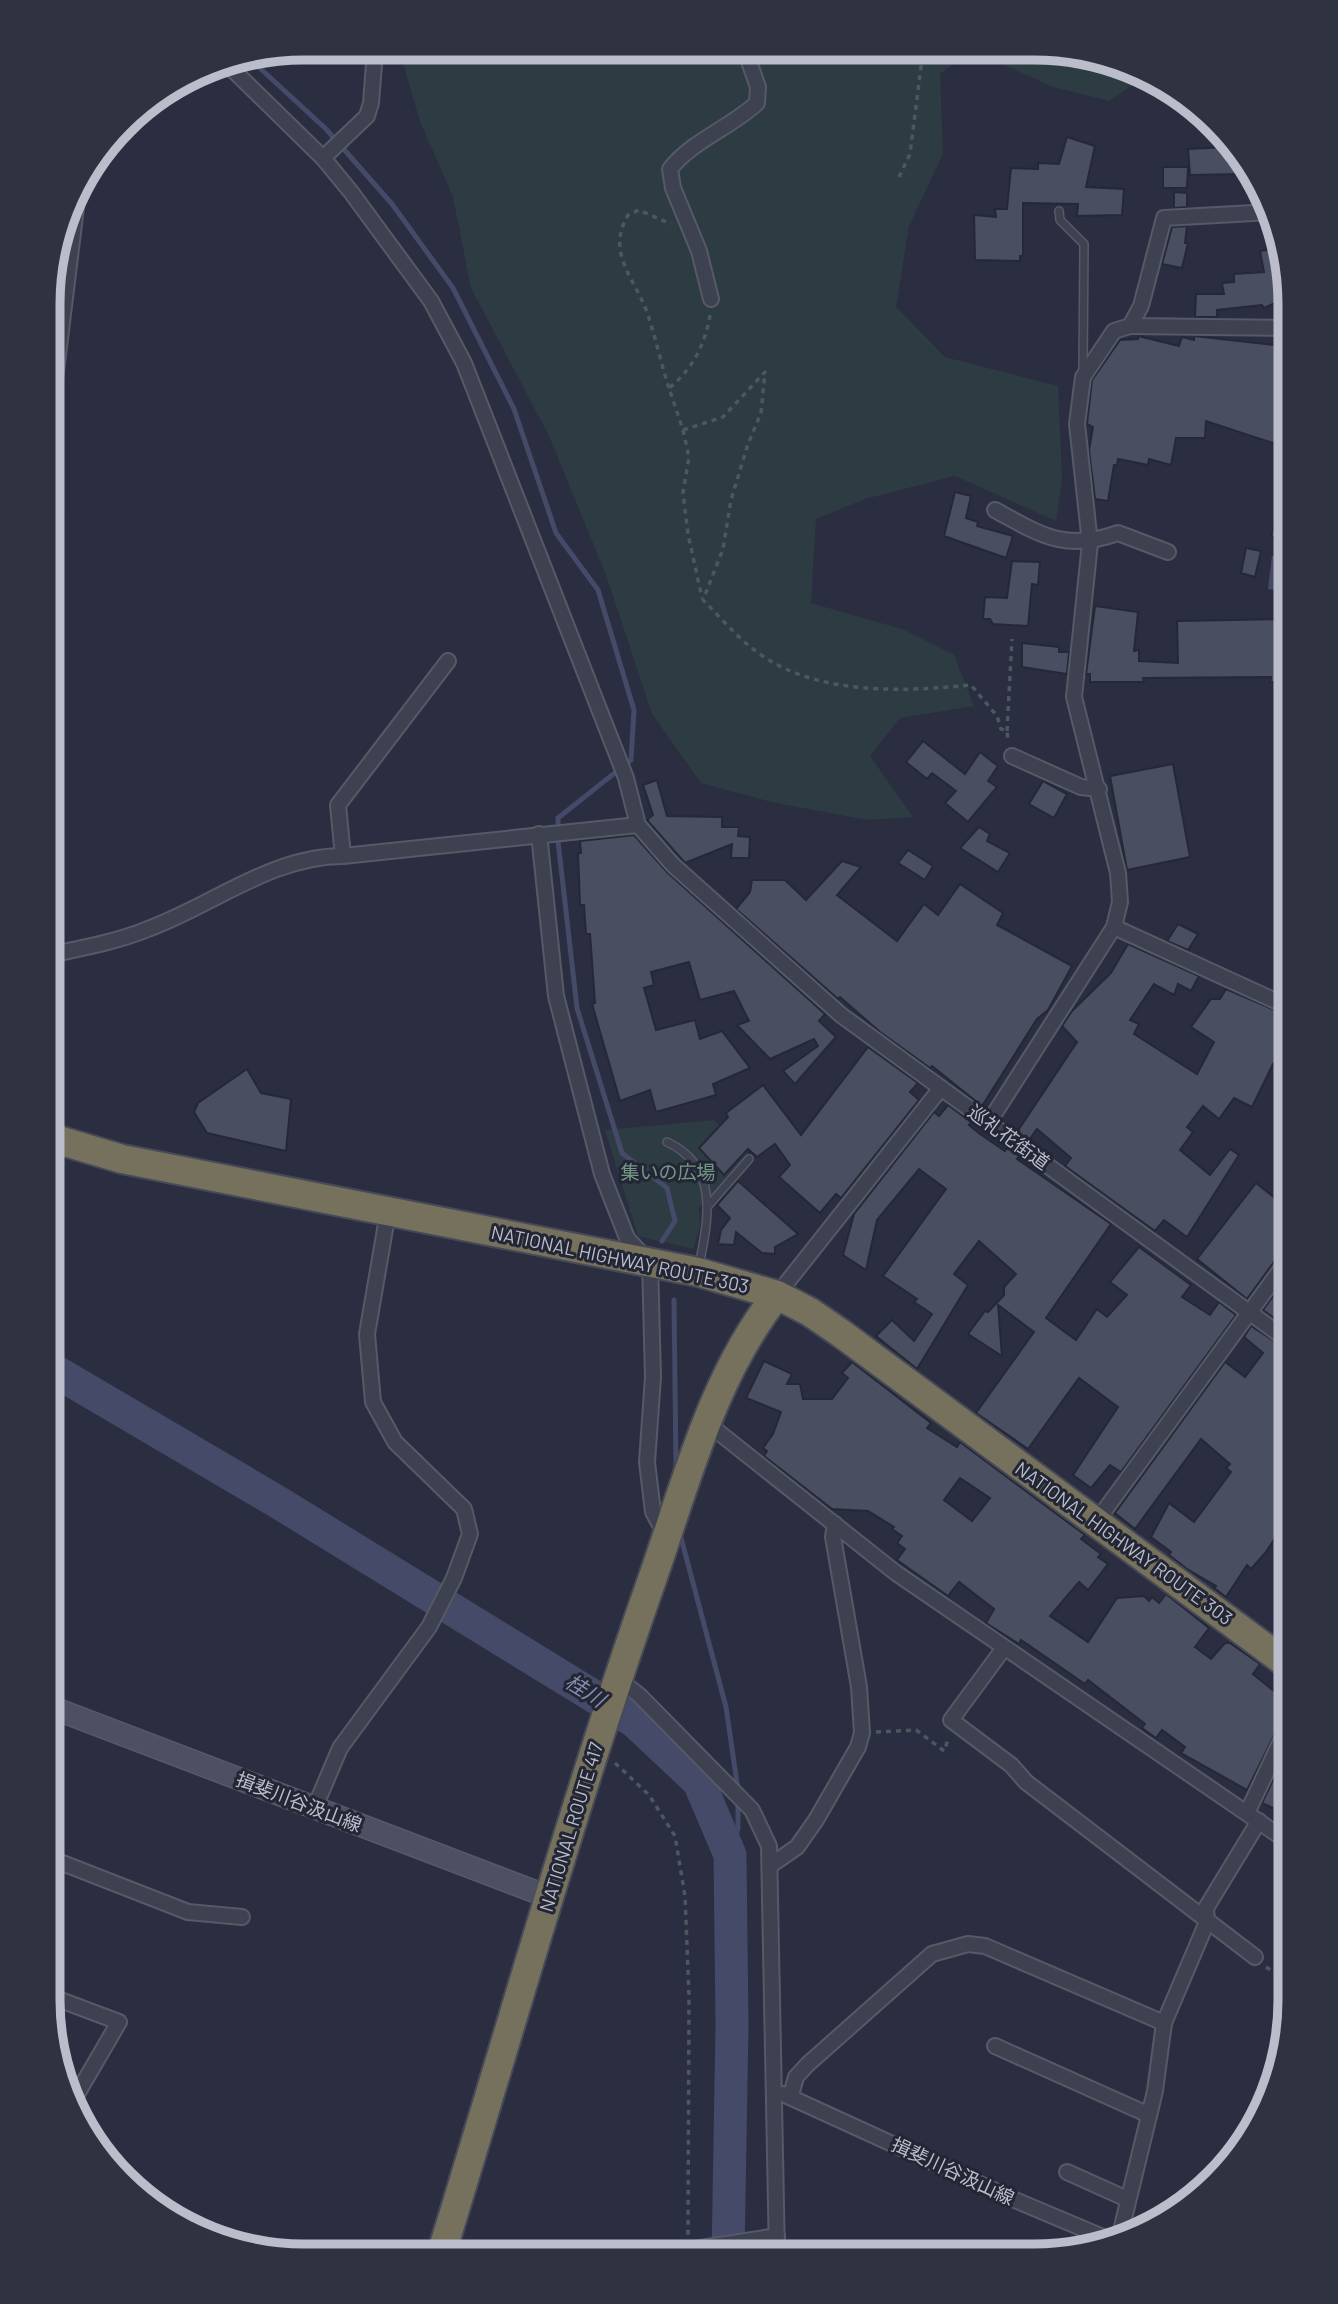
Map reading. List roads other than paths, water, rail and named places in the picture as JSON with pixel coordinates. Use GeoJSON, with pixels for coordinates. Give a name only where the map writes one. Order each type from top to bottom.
{"type":"FeatureCollection","features":[{"type":"Feature","properties":{"kind":"highway","name":"NATIONAL HIGHWAY ROUTE 303"},"geometry":{"type":"LineString","coordinates":[[60,1141],[122,1159],[698,1272],[777,1295],[842,1334],[1278,1657]]}},
{"type":"Feature","properties":{"kind":"highway","name":"NATIONAL ROUTE 417"},"geometry":{"type":"LineString","coordinates":[[447,2244],[615,1684],[707,1423],[752,1326],[777,1295]]}},
{"type":"Feature","properties":{"kind":"street"},"geometry":{"type":"LineString","coordinates":[[323,158],[366,116],[371,103],[374,60]]}},
{"type":"Feature","properties":{"kind":"street"},"geometry":{"type":"LineString","coordinates":[[711,299],[691,233],[673,188],[670,169],[683,152],[740,119],[757,103],[758,87],[749,60]]}},
{"type":"Feature","properties":{"kind":"street"},"geometry":{"type":"LineString","coordinates":[[60,953],[101,945],[149,929],[291,862],[318,856],[343,856],[638,825],[626,778],[464,363],[432,301],[323,158],[233,70]]}},
{"type":"Feature","properties":{"kind":"street"},"geometry":{"type":"LineString","coordinates":[[1130,326],[1142,306],[1164,218],[1261,213]]}},
{"type":"Feature","properties":{"kind":"street"},"geometry":{"type":"LineString","coordinates":[[60,339],[75,218]]}},
{"type":"Feature","properties":{"kind":"street"},"geometry":{"type":"LineString","coordinates":[[989,1122],[1114,927],[1120,902],[1118,873],[1074,697],[1090,543],[1077,424],[1083,377],[1114,331],[1130,326],[1278,328]]}},
{"type":"Feature","properties":{"kind":"street"},"geometry":{"type":"LineString","coordinates":[[995,510],[1044,536],[1090,543],[1118,533],[1168,552]]}},
{"type":"Feature","properties":{"kind":"street"},"geometry":{"type":"LineString","coordinates":[[343,856],[338,805],[448,661]]}},
{"type":"Feature","properties":{"kind":"street"},"geometry":{"type":"LineString","coordinates":[[1012,756],[1081,787],[1099,789]]}},
{"type":"Feature","properties":{"kind":"street","name":"巡礼花街道"},"geometry":{"type":"LineString","coordinates":[[638,825],[673,864],[841,1015],[1278,1333]]}},
{"type":"Feature","properties":{"kind":"street"},"geometry":{"type":"LineString","coordinates":[[542,834],[556,996],[599,1161],[627,1238],[650,1263],[653,1377],[648,1462],[653,1512],[667,1536]]}},
{"type":"Feature","properties":{"kind":"street"},"geometry":{"type":"LineString","coordinates":[[1114,927],[1278,1003]]}},
{"type":"Feature","properties":{"kind":"street"},"geometry":{"type":"LineString","coordinates":[[777,1295],[941,1088]]}},
{"type":"Feature","properties":{"kind":"street"},"geometry":{"type":"LineString","coordinates":[[315,1807],[340,1748],[429,1627],[452,1584],[470,1534],[464,1509],[395,1442],[373,1402],[369,1386],[367,1334],[388,1212]]}},
{"type":"Feature","properties":{"kind":"street"},"geometry":{"type":"LineString","coordinates":[[1096,1522],[1278,1272]]}},
{"type":"Feature","properties":{"kind":"street"},"geometry":{"type":"LineString","coordinates":[[707,1423],[896,1573],[1278,1835]]}},
{"type":"Feature","properties":{"kind":"street"},"geometry":{"type":"LineString","coordinates":[[771,1865],[797,1847],[810,1829],[858,1747],[862,1733],[859,1687],[833,1537],[835,1524]]}},
{"type":"Feature","properties":{"kind":"street"},"geometry":{"type":"LineString","coordinates":[[1004,1648],[951,1720],[1011,1765],[1026,1782],[1255,1957]]}},
{"type":"Feature","properties":{"kind":"street"},"geometry":{"type":"LineString","coordinates":[[615,1684],[639,1695],[752,1810],[769,1846],[773,2091],[771,2237],[773,2244]]}},
{"type":"Feature","properties":{"kind":"street","name":"揖斐川谷汲山線"},"geometry":{"type":"LineString","coordinates":[[60,1711],[550,1897]]}},
{"type":"Feature","properties":{"kind":"street"},"geometry":{"type":"LineString","coordinates":[[1121,2228],[1155,2091],[1164,2023],[1207,1922],[1206,1908],[1253,1817],[1278,1753]]}},
{"type":"Feature","properties":{"kind":"street"},"geometry":{"type":"LineString","coordinates":[[60,1862],[188,1912],[242,1917]]}},
{"type":"Feature","properties":{"kind":"street"},"geometry":{"type":"LineString","coordinates":[[791,2095],[796,2077],[808,2064],[932,1954],[968,1944],[985,1946],[1164,2023]]}},
{"type":"Feature","properties":{"kind":"street"},"geometry":{"type":"LineString","coordinates":[[60,2000],[119,2022],[78,2093]]}},
{"type":"Feature","properties":{"kind":"street"},"geometry":{"type":"LineString","coordinates":[[995,2046],[1149,2115]]}},
{"type":"Feature","properties":{"kind":"street","name":"揖斐川谷汲山線"},"geometry":{"type":"LineString","coordinates":[[773,2091],[791,2095],[1015,2200],[1100,2235]]}},
{"type":"Feature","properties":{"kind":"street"},"geometry":{"type":"LineString","coordinates":[[1067,2172],[1127,2199]]}},
{"type":"Feature","properties":{"kind":"street"},"geometry":{"type":"LineString","coordinates":[[728,2244],[771,2237]]}},
{"type":"Feature","properties":{"kind":"lane"},"geometry":{"type":"LineString","coordinates":[[1059,211],[1060,220],[1084,244],[1083,377]]}},
{"type":"Feature","properties":{"kind":"lane"},"geometry":{"type":"LineString","coordinates":[[667,1142],[685,1150],[703,1178],[709,1218],[698,1272]]}},
{"type":"Feature","properties":{"kind":"lane"},"geometry":{"type":"LineString","coordinates":[[707,1207],[749,1159]]}},
{"type":"Feature","properties":{"kind":"water"},"geometry":{"type":"Polygon","coordinates":[[[1272,556],[1278,557],[1278,591],[1268,589],[1272,556]]]}},
{"type":"Feature","properties":{"kind":"waterway"},"geometry":{"type":"LineString","coordinates":[[256,65],[326,129],[392,204],[453,288],[514,409],[556,533],[598,590],[634,710],[631,760],[558,818],[558,841],[577,1008],[622,1153],[667,1188],[675,1221],[662,1241]]}},
{"type":"Feature","properties":{"kind":"waterway"},"geometry":{"type":"LineString","coordinates":[[674,1300],[676,1468]]}},
{"type":"Feature","properties":{"kind":"waterway","name":"桂川"},"geometry":{"type":"LineString","coordinates":[[60,1374],[276,1501],[634,1721],[699,1782],[730,1855],[732,2025],[728,2244]]}},
{"type":"Feature","properties":{"kind":"waterway"},"geometry":{"type":"LineString","coordinates":[[680,1534],[726,1707],[738,1790]]}},
{"type":"Feature","properties":{"kind":"waterway"},"geometry":{"type":"LineString","coordinates":[[730,1855],[738,1828],[738,1800]]}},
{"type":"Feature","properties":{"kind":"park label","name":"集いの広場"},"geometry":{"type":"Point","coordinates":[668,1172]}}]}
